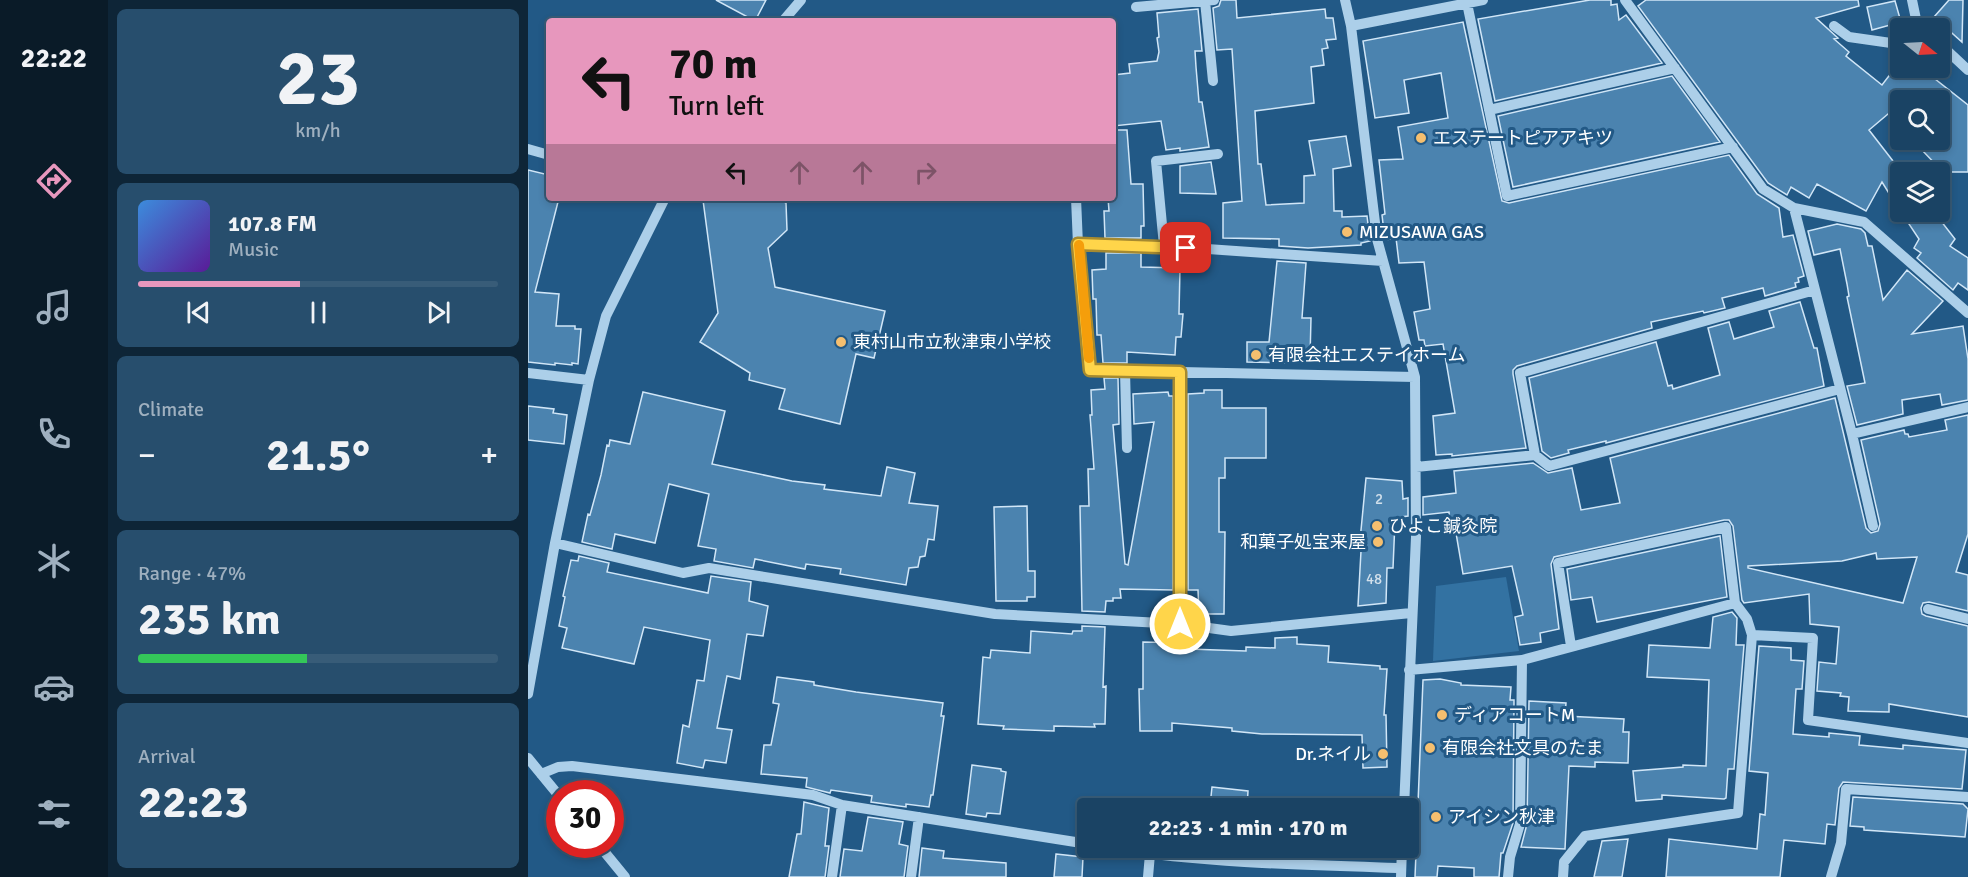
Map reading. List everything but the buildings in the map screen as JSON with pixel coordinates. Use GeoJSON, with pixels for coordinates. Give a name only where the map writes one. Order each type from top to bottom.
{"type":"FeatureCollection","features":[{"type":"Feature","properties":{"kind":"street"},"geometry":{"type":"LineString","coordinates":[[786,18],[801,0]]}},
{"type":"Feature","properties":{"kind":"street"},"geometry":{"type":"LineString","coordinates":[[1136,7],[1210,0],[1213,81]]}},
{"type":"Feature","properties":{"kind":"street"},"geometry":{"type":"LineString","coordinates":[[1345,0],[1351,26],[1377,239],[1415,377],[1416,537],[1404,798]]}},
{"type":"Feature","properties":{"kind":"street"},"geometry":{"type":"LineString","coordinates":[[1351,26],[1483,0]]}},
{"type":"Feature","properties":{"kind":"street"},"geometry":{"type":"LineString","coordinates":[[1625,0],[1763,189],[1794,208],[1864,222],[1968,313]]}},
{"type":"Feature","properties":{"kind":"street"},"geometry":{"type":"LineString","coordinates":[[1912,0],[1916,18]]}},
{"type":"Feature","properties":{"kind":"street"},"geometry":{"type":"LineString","coordinates":[[1467,3],[1507,196],[1733,147]]}},
{"type":"Feature","properties":{"kind":"street"},"geometry":{"type":"LineString","coordinates":[[1834,26],[1850,38],[1890,43]]}},
{"type":"Feature","properties":{"kind":"street"},"geometry":{"type":"LineString","coordinates":[[1950,53],[1968,69]]}},
{"type":"Feature","properties":{"kind":"street"},"geometry":{"type":"LineString","coordinates":[[1489,110],[1675,68]]}},
{"type":"Feature","properties":{"kind":"street"},"geometry":{"type":"LineString","coordinates":[[528,149],[546,154]]}},
{"type":"Feature","properties":{"kind":"street"},"geometry":{"type":"LineString","coordinates":[[1164,246],[1156,161],[1218,154]]}},
{"type":"Feature","properties":{"kind":"street"},"geometry":{"type":"LineString","coordinates":[[528,694],[555,543],[589,380],[606,316],[664,201]]}},
{"type":"Feature","properties":{"kind":"street"},"geometry":{"type":"LineString","coordinates":[[1076,201],[1090,370],[1415,377]]}},
{"type":"Feature","properties":{"kind":"street"},"geometry":{"type":"LineString","coordinates":[[1794,208],[1852,434],[1873,526]]}},
{"type":"Feature","properties":{"kind":"street"},"geometry":{"type":"LineString","coordinates":[[1078,244],[1164,246],[1383,261]]}},
{"type":"Feature","properties":{"kind":"street"},"geometry":{"type":"LineString","coordinates":[[1815,290],[1520,373],[1535,455],[1549,466],[1840,389]]}},
{"type":"Feature","properties":{"kind":"street"},"geometry":{"type":"LineString","coordinates":[[1125,371],[1127,448]]}},
{"type":"Feature","properties":{"kind":"street"},"geometry":{"type":"LineString","coordinates":[[1180,372],[1180,624]]}},
{"type":"Feature","properties":{"kind":"street"},"geometry":{"type":"LineString","coordinates":[[528,373],[589,380]]}},
{"type":"Feature","properties":{"kind":"street"},"geometry":{"type":"LineString","coordinates":[[1852,434],[1968,407]]}},
{"type":"Feature","properties":{"kind":"street"},"geometry":{"type":"LineString","coordinates":[[1416,467],[1535,455]]}},
{"type":"Feature","properties":{"kind":"street"},"geometry":{"type":"LineString","coordinates":[[1563,877],[1564,862],[1585,836],[1738,813],[1752,635],[1747,619],[1735,603],[1726,527],[1558,563],[1571,645]]}},
{"type":"Feature","properties":{"kind":"street"},"geometry":{"type":"LineString","coordinates":[[555,543],[683,573],[709,568],[995,614],[1180,624],[1231,631],[1412,613]]}},
{"type":"Feature","properties":{"kind":"street"},"geometry":{"type":"LineString","coordinates":[[1409,670],[1522,660],[1571,645],[1735,603]]}},
{"type":"Feature","properties":{"kind":"street"},"geometry":{"type":"LineString","coordinates":[[1928,609],[1968,619]]}},
{"type":"Feature","properties":{"kind":"street"},"geometry":{"type":"LineString","coordinates":[[1752,635],[1813,638],[1808,720],[1968,743]]}},
{"type":"Feature","properties":{"kind":"street"},"geometry":{"type":"LineString","coordinates":[[1508,877],[1510,857],[1520,824],[1522,660]]}},
{"type":"Feature","properties":{"kind":"street"},"geometry":{"type":"LineString","coordinates":[[528,758],[546,780]]}},
{"type":"Feature","properties":{"kind":"street"},"geometry":{"type":"LineString","coordinates":[[541,774],[558,767],[572,766],[813,795],[842,805],[1077,842]]}},
{"type":"Feature","properties":{"kind":"street"},"geometry":{"type":"LineString","coordinates":[[1831,877],[1841,843],[1846,789],[1968,797]]}},
{"type":"Feature","properties":{"kind":"street"},"geometry":{"type":"LineString","coordinates":[[832,877],[842,805]]}},
{"type":"Feature","properties":{"kind":"street"},"geometry":{"type":"LineString","coordinates":[[911,877],[919,817]]}},
{"type":"Feature","properties":{"kind":"street"},"geometry":{"type":"LineString","coordinates":[[609,858],[625,877]]}},
{"type":"Feature","properties":{"kind":"street"},"geometry":{"type":"LineString","coordinates":[[1148,877],[1150,858]]}},
{"type":"Feature","properties":{"kind":"street"},"geometry":{"type":"LineString","coordinates":[[1188,858],[1235,863],[1401,872]]}},
{"type":"Feature","properties":{"kind":"shaded area"},"geometry":{"type":"Polygon","coordinates":[[[1506,577],[1519,651],[1433,661],[1436,586],[1506,577]]]}},
{"type":"Feature","properties":{"kind":"slow traffic"},"geometry":{"type":"LineString","coordinates":[[1079,245],[1089,358]]}},
{"type":"Feature","properties":{"kind":"place","name":"エステートピアアキツ"},"geometry":{"type":"Point","coordinates":[1421,138]}},
{"type":"Feature","properties":{"kind":"place","name":"MIZUSAWA GAS"},"geometry":{"type":"Point","coordinates":[1347,232]}},
{"type":"Feature","properties":{"kind":"place","name":"東村山市立秋津東小学校"},"geometry":{"type":"Point","coordinates":[841,342]}},
{"type":"Feature","properties":{"kind":"place","name":"有限会社エステイホーム"},"geometry":{"type":"Point","coordinates":[1256,355]}},
{"type":"Feature","properties":{"kind":"place","name":"ひよこ鍼灸院"},"geometry":{"type":"Point","coordinates":[1377,526]}},
{"type":"Feature","properties":{"kind":"place","name":"和菓子処宝来屋"},"geometry":{"type":"Point","coordinates":[1378,542]}},
{"type":"Feature","properties":{"kind":"place","name":"ディアコートM"},"geometry":{"type":"Point","coordinates":[1442,715]}},
{"type":"Feature","properties":{"kind":"place","name":"有限会社文具のたま"},"geometry":{"type":"Point","coordinates":[1430,748]}},
{"type":"Feature","properties":{"kind":"place","name":"Dr.ネイル"},"geometry":{"type":"Point","coordinates":[1383,754]}},
{"type":"Feature","properties":{"kind":"place","name":"アイシン秋津"},"geometry":{"type":"Point","coordinates":[1436,817]}},
{"type":"Feature","properties":{"kind":"route"},"geometry":{"type":"LineString","coordinates":[[1180,624],[1180,372],[1090,370],[1078,244],[1186,248]]}}]}
